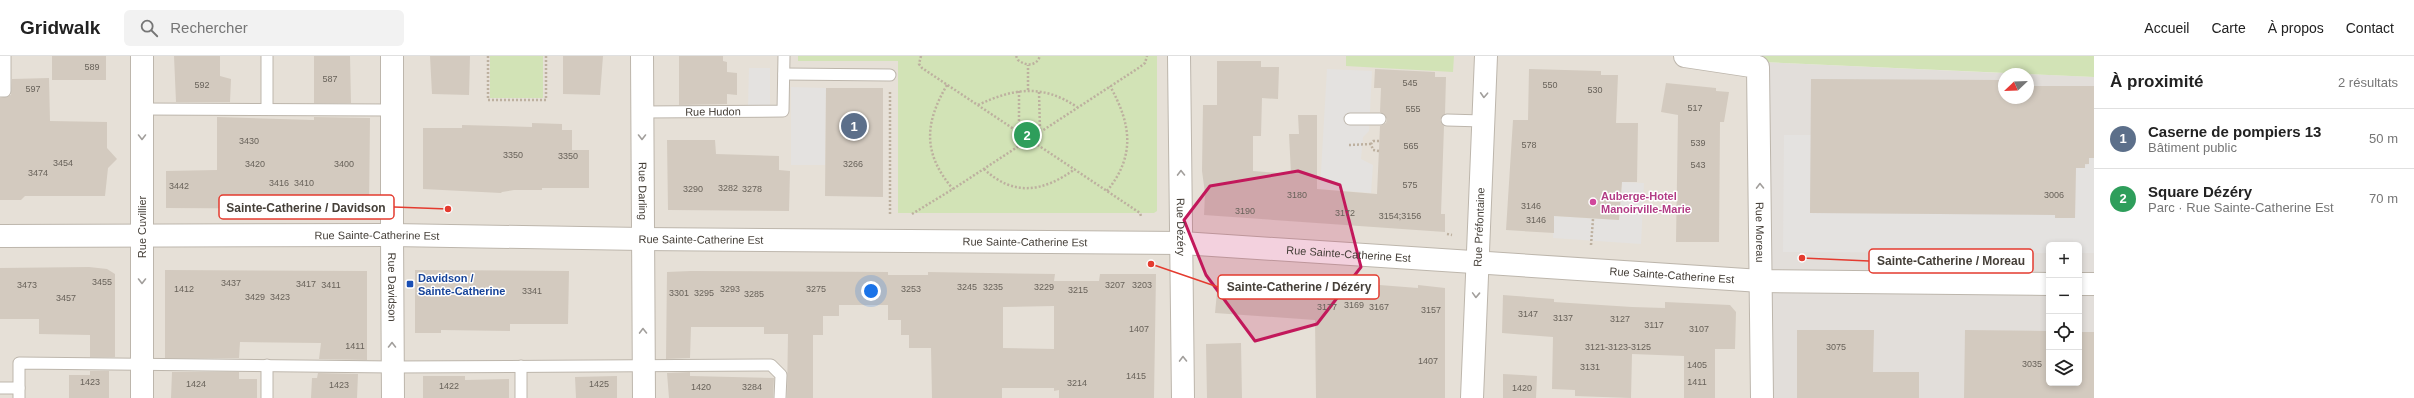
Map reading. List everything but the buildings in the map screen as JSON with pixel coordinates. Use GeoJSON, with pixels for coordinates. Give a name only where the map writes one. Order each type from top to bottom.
{"type":"FeatureCollection","features":[{"type":"Feature","properties":{"kind":"street","name":"Rue Cuvillier"},"geometry":{"type":"LineString","coordinates":[[142,56],[142,398]]}},
{"type":"Feature","properties":{"kind":"street","name":"Rue Davidson"},"geometry":{"type":"LineString","coordinates":[[392,56],[392,398]]}},
{"type":"Feature","properties":{"kind":"street","name":"Rue Darling"},"geometry":{"type":"LineString","coordinates":[[642,56],[644,398]]}},
{"type":"Feature","properties":{"kind":"street","name":"Rue Dézéry"},"geometry":{"type":"LineString","coordinates":[[1179,56],[1183,398]]}},
{"type":"Feature","properties":{"kind":"street","name":"Rue Préfontaine"},"geometry":{"type":"LineString","coordinates":[[1472,398],[1486,56]]}},
{"type":"Feature","properties":{"kind":"street","name":"Rue Moreau"},"geometry":{"type":"LineString","coordinates":[[1685,56],[1758,67],[1762,398]]}},
{"type":"Feature","properties":{"kind":"street","name":"Rue Sainte-Catherine Est"},"geometry":{"type":"LineString","coordinates":[[0,236],[392,235],[642,240],[1182,243],[1477,264],[1761,281],[2046,284]]}},
{"type":"Feature","properties":{"kind":"street"},"geometry":{"type":"LineString","coordinates":[[2082,284],[2094,284]]}},
{"type":"Feature","properties":{"kind":"lane"},"geometry":{"type":"LineString","coordinates":[[0,91],[5,91],[5,56]]}},
{"type":"Feature","properties":{"kind":"lane"},"geometry":{"type":"LineString","coordinates":[[266,109],[267,56]]}},
{"type":"Feature","properties":{"kind":"lane"},"geometry":{"type":"LineString","coordinates":[[784,56],[784,74],[890,75]]}},
{"type":"Feature","properties":{"kind":"lane","name":"Rue Hudon"},"geometry":{"type":"LineString","coordinates":[[642,112],[783,111],[784,74]]}},
{"type":"Feature","properties":{"kind":"lane"},"geometry":{"type":"LineString","coordinates":[[142,109],[392,110]]}},
{"type":"Feature","properties":{"kind":"lane"},"geometry":{"type":"LineString","coordinates":[[1350,119],[1380,119]]}},
{"type":"Feature","properties":{"kind":"lane"},"geometry":{"type":"LineString","coordinates":[[1447,120],[1483,121]]}},
{"type":"Feature","properties":{"kind":"lane"},"geometry":{"type":"LineString","coordinates":[[0,388],[19,393],[19,363],[142,366],[267,365],[392,367],[771,365],[781,375],[780,398]]}},
{"type":"Feature","properties":{"kind":"lane"},"geometry":{"type":"LineString","coordinates":[[266,398],[267,365]]}},
{"type":"Feature","properties":{"kind":"lane"},"geometry":{"type":"LineString","coordinates":[[521,366],[521,398]]}},
{"type":"Feature","properties":{"kind":"path"},"geometry":{"type":"LineString","coordinates":[[488,56],[488,100],[546,100],[546,56]]}},
{"type":"Feature","properties":{"kind":"path"},"geometry":{"type":"LineString","coordinates":[[921,56],[920,64],[922,68],[1075,169],[1140,213],[1141,216]]}},
{"type":"Feature","properties":{"kind":"path"},"geometry":{"type":"LineString","coordinates":[[1016,56],[1018,60],[1028,65],[1034,64],[1040,56]]}},
{"type":"Feature","properties":{"kind":"path"},"geometry":{"type":"LineString","coordinates":[[912,214],[953,189],[1140,67],[1145,63],[1146,56]]}},
{"type":"Feature","properties":{"kind":"path"},"geometry":{"type":"LineString","coordinates":[[1028,65],[1028,90]]}},
{"type":"Feature","properties":{"kind":"path"},"geometry":{"type":"LineString","coordinates":[[890,75],[890,214]]}},
{"type":"Feature","properties":{"kind":"path"},"geometry":{"type":"LineString","coordinates":[[947,85],[934,110],[929,137],[931,152],[937,166],[953,189]]}},
{"type":"Feature","properties":{"kind":"path"},"geometry":{"type":"LineString","coordinates":[[1107,191],[1122,169],[1128,141],[1124,114],[1110,86]]}},
{"type":"Feature","properties":{"kind":"path"},"geometry":{"type":"LineString","coordinates":[[978,105],[1003,95],[1028,90],[1056,95],[1078,107]]}},
{"type":"Feature","properties":{"kind":"path"},"geometry":{"type":"LineString","coordinates":[[1019,91],[1019,132]]}},
{"type":"Feature","properties":{"kind":"path"},"geometry":{"type":"LineString","coordinates":[[1039,92],[1040,131]]}},
{"type":"Feature","properties":{"kind":"path"},"geometry":{"type":"LineString","coordinates":[[1349,145],[1371,144],[1373,141],[1379,141]]}},
{"type":"Feature","properties":{"kind":"path"},"geometry":{"type":"LineString","coordinates":[[1371,144],[1372,150],[1379,151]]}},
{"type":"Feature","properties":{"kind":"path"},"geometry":{"type":"LineString","coordinates":[[984,169],[1004,183],[1027,188],[1040,188],[1052,183],[1075,169]]}},
{"type":"Feature","properties":{"kind":"path"},"geometry":{"type":"LineString","coordinates":[[1591,245],[1593,219]]}},
{"type":"Feature","properties":{"kind":"path"},"geometry":{"type":"LineString","coordinates":[[1447,234],[1452,235]]}},
{"type":"Feature","properties":{"kind":"highlighted area"},"geometry":{"type":"Polygon","coordinates":[[[1298,171],[1340,185],[1361,267],[1317,324],[1255,341],[1206,275],[1184,220],[1210,186],[1298,171]]]}},
{"type":"Feature","properties":{"kind":"shaded area"},"geometry":{"type":"Polygon","coordinates":[[[0,56],[1725,56],[1764,62],[1764,398],[0,398],[0,56]]]}},
{"type":"Feature","properties":{"kind":"shaded area"},"geometry":{"type":"Polygon","coordinates":[[[1764,62],[1998,73],[1998,104],[2034,104],[2034,74],[2094,77],[2094,398],[1764,398],[1764,62]]]}},
{"type":"Feature","properties":{"kind":"shaded area"},"geometry":{"type":"Polygon","coordinates":[[[749,68],[770,68],[770,106],[748,106],[749,68]]]}},
{"type":"Feature","properties":{"kind":"shaded area"},"geometry":{"type":"Polygon","coordinates":[[[1327,69],[1372,71],[1369,131],[1363,137],[1361,159],[1373,165],[1371,193],[1320,189],[1327,69]]]}},
{"type":"Feature","properties":{"kind":"shaded area"},"geometry":{"type":"Polygon","coordinates":[[[791,87],[826,88],[825,165],[791,165],[791,87]]]}},
{"type":"Feature","properties":{"kind":"shaded area"},"geometry":{"type":"Polygon","coordinates":[[[1784,135],[1812,135],[1810,213],[2055,215],[2055,218],[2075,218],[2076,168],[2089,164],[2089,158],[2094,158],[2094,253],[2082,253],[2082,242],[2046,242],[2046,253],[1783,252],[1784,135]]]}},
{"type":"Feature","properties":{"kind":"shaded area"},"geometry":{"type":"Polygon","coordinates":[[[1622,182],[1644,183],[1641,244],[1553,238],[1554,216],[1619,220],[1622,182]]]}},
{"type":"Feature","properties":{"kind":"green space"},"geometry":{"type":"Polygon","coordinates":[[[490,56],[543,56],[543,98],[490,98],[490,56]]]}},
{"type":"Feature","properties":{"kind":"green space"},"geometry":{"type":"Polygon","coordinates":[[[798,56],[1157,56],[1157,211],[1154,213],[898,213],[898,61],[798,61],[798,56]]]}},
{"type":"Feature","properties":{"kind":"green space"},"geometry":{"type":"Polygon","coordinates":[[[1346,56],[1454,56],[1453,72],[1346,66],[1346,56]]]}},
{"type":"Feature","properties":{"kind":"green space"},"geometry":{"type":"Polygon","coordinates":[[[1725,56],[2094,56],[2094,77],[2034,74],[2034,68],[1998,68],[1998,73],[1764,62],[1725,56]]]}},
{"type":"Feature","properties":{"kind":"place","name":"Caserne de pompiers 13"},"geometry":{"type":"Point","coordinates":[854,126]}},
{"type":"Feature","properties":{"kind":"place","name":"Square Dézéry"},"geometry":{"type":"Point","coordinates":[1027,135]}},
{"type":"Feature","properties":{"kind":"place","name":"Auberge-Hotel Manoirville-Marie"},"geometry":{"type":"Point","coordinates":[1593,202]}},
{"type":"Feature","properties":{"kind":"place","name":"Sainte-Catherine / Davidson"},"geometry":{"type":"Point","coordinates":[448,209]}},
{"type":"Feature","properties":{"kind":"place","name":"Sainte-Catherine / Moreau"},"geometry":{"type":"Point","coordinates":[1802,258]}},
{"type":"Feature","properties":{"kind":"place","name":"Sainte-Catherine / Dézéry"},"geometry":{"type":"Point","coordinates":[1151,264]}},
{"type":"Feature","properties":{"kind":"place","name":"Davidson / Sainte-Catherine"},"geometry":{"type":"Point","coordinates":[410,284]}}]}
